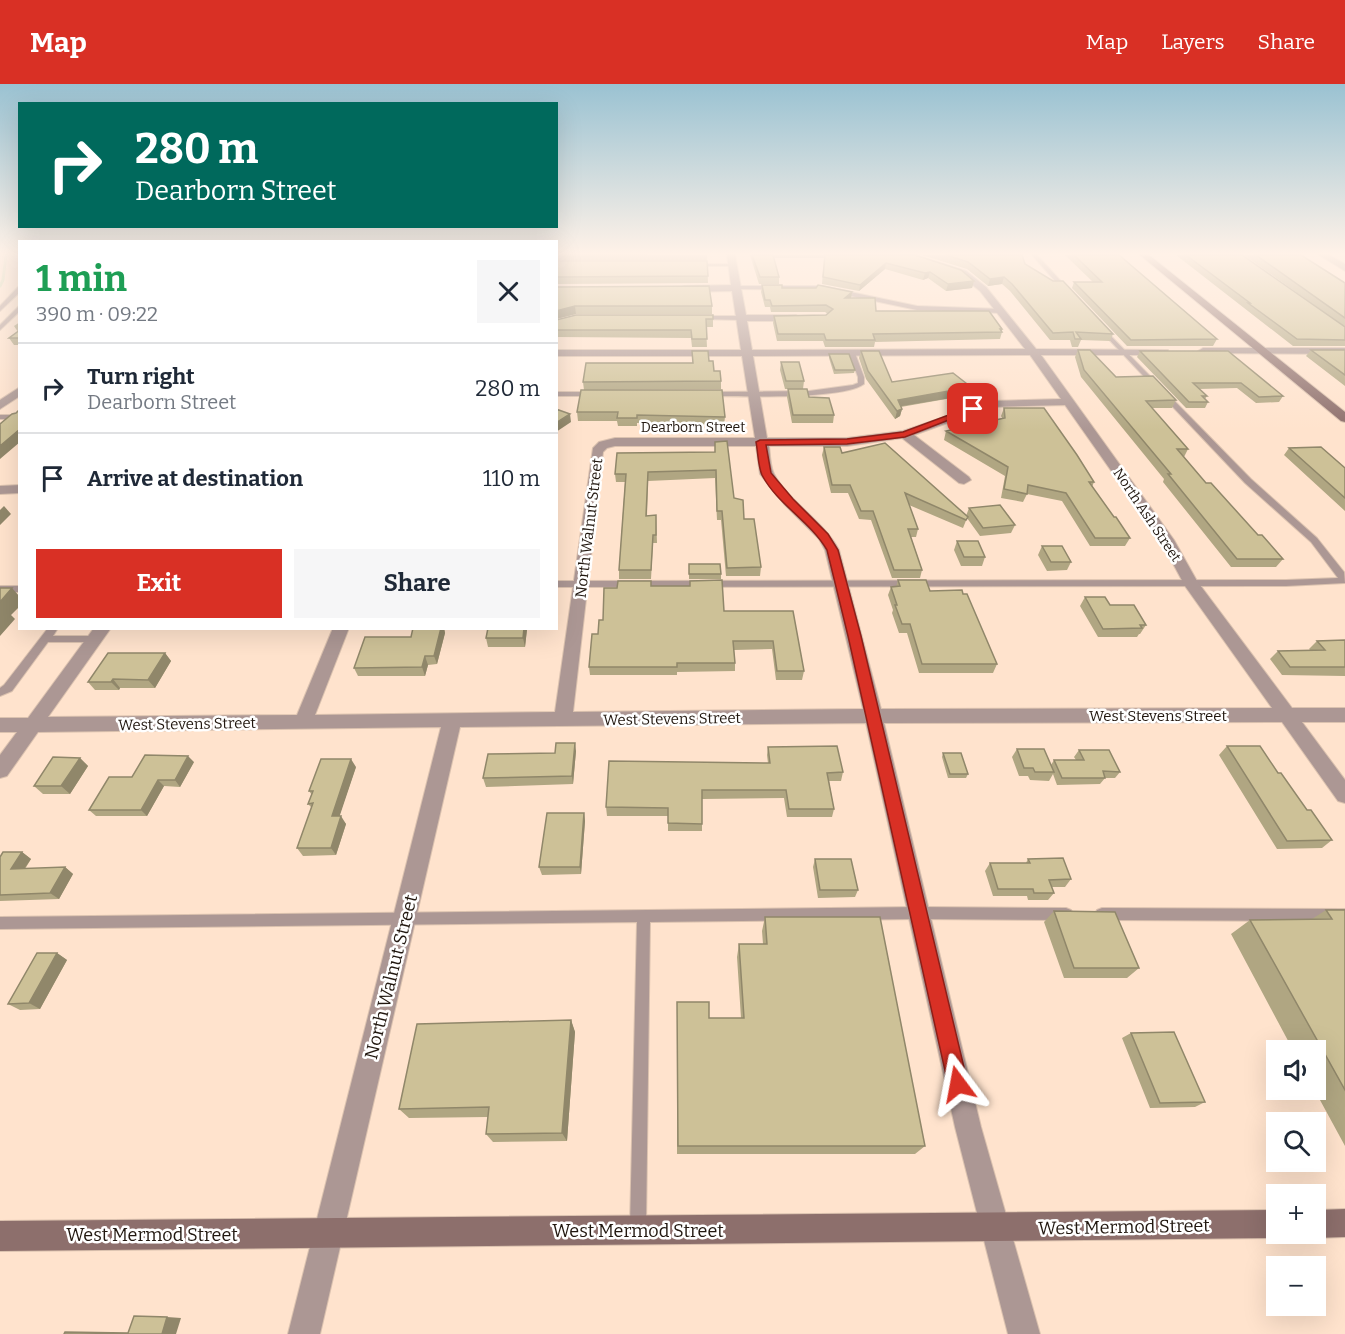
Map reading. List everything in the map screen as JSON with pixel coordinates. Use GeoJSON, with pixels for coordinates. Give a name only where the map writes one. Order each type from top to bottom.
{"type":"FeatureCollection","features":[{"type":"Feature","properties":{"kind":"street"},"geometry":{"type":"LineString","coordinates":[[741,313],[760,442],[767,474],[789,501],[825,537],[832,550],[842,583],[968,1127],[1024,1334]]}},
{"type":"Feature","properties":{"kind":"street","name":"North Ash Street"},"geometry":{"type":"LineString","coordinates":[[1003,313],[1169,543],[1190,583],[1345,795]]}},
{"type":"Feature","properties":{"kind":"street"},"geometry":{"type":"LineString","coordinates":[[1216,313],[1345,418]]}},
{"type":"Feature","properties":{"kind":"street"},"geometry":{"type":"LineString","coordinates":[[742,318],[801,318]]}},
{"type":"Feature","properties":{"kind":"street"},"geometry":{"type":"LineString","coordinates":[[558,354],[1345,351]]}},
{"type":"Feature","properties":{"kind":"street"},"geometry":{"type":"LineString","coordinates":[[0,406],[18,392]]}},
{"type":"Feature","properties":{"kind":"street","name":"Dearborn Street"},"geometry":{"type":"LineString","coordinates":[[603,445],[615,442],[847,442],[905,434],[991,404],[1066,402]]}},
{"type":"Feature","properties":{"kind":"street"},"geometry":{"type":"LineString","coordinates":[[905,434],[964,480]]}},
{"type":"Feature","properties":{"kind":"street","name":"North Walnut Street"},"geometry":{"type":"LineString","coordinates":[[563,720],[597,451],[603,445]]}},
{"type":"Feature","properties":{"kind":"street"},"geometry":{"type":"LineString","coordinates":[[0,489],[18,489]]}},
{"type":"Feature","properties":{"kind":"street"},"geometry":{"type":"LineString","coordinates":[[303,722],[340,630]]}},
{"type":"Feature","properties":{"kind":"street"},"geometry":{"type":"LineString","coordinates":[[0,770],[99,634]]}},
{"type":"Feature","properties":{"kind":"street","name":"West Stevens Street"},"geometry":{"type":"LineString","coordinates":[[0,725],[873,716],[1345,716]]}},
{"type":"Feature","properties":{"kind":"street","name":"North Walnut Street"},"geometry":{"type":"LineString","coordinates":[[304,1334],[452,721]]}},
{"type":"Feature","properties":{"kind":"street"},"geometry":{"type":"LineString","coordinates":[[1326,1224],[1345,1223]]}},
{"type":"Feature","properties":{"kind":"street","name":"West Mermod Street"},"geometry":{"type":"LineString","coordinates":[[0,1236],[1266,1224]]}},
{"type":"Feature","properties":{"kind":"lane"},"geometry":{"type":"LineString","coordinates":[[0,328],[14,313]]}},
{"type":"Feature","properties":{"kind":"lane"},"geometry":{"type":"LineString","coordinates":[[698,318],[742,318]]}},
{"type":"Feature","properties":{"kind":"lane"},"geometry":{"type":"LineString","coordinates":[[558,584],[1337,583],[1343,578],[1314,540],[1248,481],[1095,322]]}},
{"type":"Feature","properties":{"kind":"lane"},"geometry":{"type":"LineString","coordinates":[[696,394],[833,392],[855,387],[861,384],[861,378],[852,352]]}},
{"type":"Feature","properties":{"kind":"lane"},"geometry":{"type":"LineString","coordinates":[[558,394],[603,394]]}},
{"type":"Feature","properties":{"kind":"lane"},"geometry":{"type":"LineString","coordinates":[[0,417],[18,417]]}},
{"type":"Feature","properties":{"kind":"lane"},"geometry":{"type":"LineString","coordinates":[[0,589],[18,589]]}},
{"type":"Feature","properties":{"kind":"lane"},"geometry":{"type":"LineString","coordinates":[[0,692],[8,687],[52,630]]}},
{"type":"Feature","properties":{"kind":"lane"},"geometry":{"type":"LineString","coordinates":[[45,639],[99,634]]}},
{"type":"Feature","properties":{"kind":"lane"},"geometry":{"type":"LineString","coordinates":[[0,923],[919,913],[1345,915]]}},
{"type":"Feature","properties":{"kind":"lane"},"geometry":{"type":"LineString","coordinates":[[638,1230],[645,916]]}},
{"type":"Feature","properties":{"kind":"building"},"geometry":{"type":"Polygon","coordinates":[[[991,313],[1002,332],[873,334],[875,340],[826,340],[824,334],[778,334],[774,316],[991,313]]]}},
{"type":"Feature","properties":{"kind":"building"},"geometry":{"type":"Polygon","coordinates":[[[1037,313],[1094,313],[1113,334],[1076,332],[1081,339],[1075,339],[1073,332],[1053,333],[1037,313]]]}},
{"type":"Feature","properties":{"kind":"building"},"geometry":{"type":"Polygon","coordinates":[[[1105,313],[1187,313],[1217,339],[1131,340],[1105,313]]]}},
{"type":"Feature","properties":{"kind":"building"},"geometry":{"type":"Polygon","coordinates":[[[1262,313],[1325,313],[1345,327],[1345,340],[1297,339],[1262,313]]]}},
{"type":"Feature","properties":{"kind":"building"},"geometry":{"type":"Polygon","coordinates":[[[576,315],[713,315],[713,319],[706,319],[707,339],[692,339],[691,330],[558,330],[558,320],[576,315]]]}},
{"type":"Feature","properties":{"kind":"building"},"geometry":{"type":"Polygon","coordinates":[[[18,331],[18,338],[9,338],[18,331]]]}},
{"type":"Feature","properties":{"kind":"building"},"geometry":{"type":"Polygon","coordinates":[[[1078,350],[1090,350],[1116,377],[1153,376],[1176,400],[1146,401],[1188,449],[1177,449],[1206,483],[1211,483],[1283,559],[1237,559],[1168,474],[1171,474],[1084,370],[1078,350]]]}},
{"type":"Feature","properties":{"kind":"building"},"geometry":{"type":"Polygon","coordinates":[[[1311,350],[1345,350],[1345,375],[1311,350]]]}},
{"type":"Feature","properties":{"kind":"building"},"geometry":{"type":"Polygon","coordinates":[[[692,351],[708,351],[709,361],[713,361],[714,371],[720,371],[721,381],[583,382],[586,363],[693,363],[692,351]]]}},
{"type":"Feature","properties":{"kind":"building"},"geometry":{"type":"Polygon","coordinates":[[[861,351],[879,351],[892,382],[953,373],[971,387],[898,400],[902,409],[897,411],[868,371],[861,351]]]}},
{"type":"Feature","properties":{"kind":"building"},"geometry":{"type":"Polygon","coordinates":[[[1140,351],[1228,351],[1283,396],[1259,397],[1241,383],[1193,383],[1207,396],[1202,396],[1208,402],[1189,402],[1140,351]]]}},
{"type":"Feature","properties":{"kind":"building"},"geometry":{"type":"Polygon","coordinates":[[[829,354],[849,354],[855,370],[835,370],[829,354]]]}},
{"type":"Feature","properties":{"kind":"building"},"geometry":{"type":"Polygon","coordinates":[[[781,362],[799,362],[804,381],[786,381],[781,362]]]}},
{"type":"Feature","properties":{"kind":"building"},"geometry":{"type":"Polygon","coordinates":[[[788,389],[807,389],[809,397],[829,398],[834,415],[793,415],[788,389]]]}},
{"type":"Feature","properties":{"kind":"building"},"geometry":{"type":"Polygon","coordinates":[[[581,390],[722,390],[725,417],[637,415],[637,418],[617,418],[618,412],[577,412],[581,390]]]}},
{"type":"Feature","properties":{"kind":"building"},"geometry":{"type":"Polygon","coordinates":[[[1004,408],[1044,408],[1094,482],[1089,482],[1130,538],[1095,538],[1066,493],[1028,485],[1027,494],[1004,489],[1008,467],[946,431],[1005,418],[1004,408]]]}},
{"type":"Feature","properties":{"kind":"building"},"geometry":{"type":"Polygon","coordinates":[[[558,410],[570,414],[558,422],[558,410]]]}},
{"type":"Feature","properties":{"kind":"building"},"geometry":{"type":"Polygon","coordinates":[[[18,411],[18,431],[0,446],[0,424],[18,411]]]}},
{"type":"Feature","properties":{"kind":"building"},"geometry":{"type":"Polygon","coordinates":[[[727,441],[734,498],[743,500],[744,519],[754,519],[761,567],[727,568],[722,511],[717,511],[716,470],[648,472],[646,516],[656,515],[656,535],[653,535],[651,570],[619,570],[626,474],[615,474],[617,453],[715,452],[715,442],[727,441]]]}},
{"type":"Feature","properties":{"kind":"building"},"geometry":{"type":"Polygon","coordinates":[[[885,443],[968,517],[966,520],[905,493],[918,529],[908,529],[922,570],[894,570],[873,511],[861,511],[850,485],[832,485],[824,447],[840,447],[842,453],[885,443]]]}},
{"type":"Feature","properties":{"kind":"building"},"geometry":{"type":"Polygon","coordinates":[[[1321,447],[1345,468],[1345,498],[1289,448],[1321,447]]]}},
{"type":"Feature","properties":{"kind":"building"},"geometry":{"type":"Polygon","coordinates":[[[1000,505],[1015,525],[983,528],[969,508],[1000,505]]]}},
{"type":"Feature","properties":{"kind":"building"},"geometry":{"type":"Polygon","coordinates":[[[957,541],[978,541],[985,557],[964,557],[957,541]]]}},
{"type":"Feature","properties":{"kind":"building"},"geometry":{"type":"Polygon","coordinates":[[[1042,546],[1062,546],[1071,562],[1051,562],[1042,546]]]}},
{"type":"Feature","properties":{"kind":"building"},"geometry":{"type":"Polygon","coordinates":[[[689,564],[720,564],[721,574],[689,574],[689,564]]]}},
{"type":"Feature","properties":{"kind":"building"},"geometry":{"type":"Polygon","coordinates":[[[722,580],[724,611],[793,611],[804,671],[777,671],[773,641],[733,641],[735,663],[677,663],[677,667],[589,667],[592,634],[598,634],[599,620],[603,620],[604,588],[617,588],[618,581],[651,581],[651,586],[690,586],[690,581],[722,580]]]}},
{"type":"Feature","properties":{"kind":"building"},"geometry":{"type":"Polygon","coordinates":[[[898,580],[926,580],[930,591],[962,590],[963,594],[967,594],[997,664],[922,664],[910,624],[902,624],[895,605],[897,605],[891,587],[900,586],[898,580]]]}},
{"type":"Feature","properties":{"kind":"building"},"geometry":{"type":"Polygon","coordinates":[[[0,588],[12,588],[0,602],[0,588]]]}},
{"type":"Feature","properties":{"kind":"building"},"geometry":{"type":"Polygon","coordinates":[[[1085,597],[1105,597],[1110,605],[1134,605],[1146,625],[1140,625],[1142,628],[1103,629],[1085,597]]]}},
{"type":"Feature","properties":{"kind":"building"},"geometry":{"type":"Polygon","coordinates":[[[413,630],[440,630],[434,656],[425,656],[422,667],[354,668],[365,637],[411,637],[413,630]]]}},
{"type":"Feature","properties":{"kind":"building"},"geometry":{"type":"Polygon","coordinates":[[[488,630],[524,630],[523,638],[486,638],[488,630]]]}},
{"type":"Feature","properties":{"kind":"building"},"geometry":{"type":"Polygon","coordinates":[[[1345,640],[1345,667],[1290,667],[1278,651],[1325,650],[1317,641],[1345,640]]]}},
{"type":"Feature","properties":{"kind":"building"},"geometry":{"type":"Polygon","coordinates":[[[108,653],[165,653],[148,680],[113,679],[111,682],[88,682],[108,653]]]}},
{"type":"Feature","properties":{"kind":"building"},"geometry":{"type":"Polygon","coordinates":[[[556,743],[575,743],[572,776],[483,778],[488,754],[555,753],[556,743]]]}},
{"type":"Feature","properties":{"kind":"building"},"geometry":{"type":"Polygon","coordinates":[[[837,746],[843,772],[827,773],[834,809],[789,809],[786,790],[702,790],[702,824],[668,823],[668,808],[606,807],[609,761],[770,763],[768,747],[837,746]]]}},
{"type":"Feature","properties":{"kind":"building"},"geometry":{"type":"Polygon","coordinates":[[[1227,746],[1260,746],[1278,773],[1281,773],[1307,810],[1311,810],[1332,840],[1287,841],[1227,746]]]}},
{"type":"Feature","properties":{"kind":"building"},"geometry":{"type":"Polygon","coordinates":[[[1017,749],[1044,749],[1054,772],[1035,772],[1033,768],[1024,768],[1017,749]]]}},
{"type":"Feature","properties":{"kind":"building"},"geometry":{"type":"Polygon","coordinates":[[[1079,750],[1109,750],[1120,772],[1103,771],[1105,778],[1062,778],[1054,760],[1084,760],[1079,750]]]}},
{"type":"Feature","properties":{"kind":"building"},"geometry":{"type":"Polygon","coordinates":[[[943,753],[961,753],[968,774],[950,774],[943,753]]]}},
{"type":"Feature","properties":{"kind":"building"},"geometry":{"type":"Polygon","coordinates":[[[145,755],[188,756],[175,780],[158,780],[141,810],[89,810],[109,777],[132,777],[145,755]]]}},
{"type":"Feature","properties":{"kind":"building"},"geometry":{"type":"Polygon","coordinates":[[[53,757],[80,758],[61,786],[34,786],[53,757]]]}},
{"type":"Feature","properties":{"kind":"building"},"geometry":{"type":"Polygon","coordinates":[[[321,759],[351,759],[332,816],[341,816],[331,848],[297,848],[313,803],[308,804],[313,791],[309,791],[321,759]]]}},
{"type":"Feature","properties":{"kind":"building"},"geometry":{"type":"Polygon","coordinates":[[[547,813],[584,813],[580,867],[539,867],[547,813]]]}},
{"type":"Feature","properties":{"kind":"building"},"geometry":{"type":"Polygon","coordinates":[[[3,852],[22,852],[11,869],[65,867],[50,893],[0,895],[0,857],[3,852]]]}},
{"type":"Feature","properties":{"kind":"building"},"geometry":{"type":"Polygon","coordinates":[[[1063,858],[1071,879],[1049,880],[1054,893],[1034,893],[1033,889],[998,889],[990,863],[1030,863],[1028,859],[1063,858]]]}},
{"type":"Feature","properties":{"kind":"building"},"geometry":{"type":"Polygon","coordinates":[[[815,859],[851,859],[858,890],[820,890],[815,859]]]}},
{"type":"Feature","properties":{"kind":"building"},"geometry":{"type":"Polygon","coordinates":[[[1326,910],[1345,910],[1345,1090],[1326,1056],[1326,1040],[1317,1040],[1250,920],[1332,919],[1326,910]]]}},
{"type":"Feature","properties":{"kind":"building"},"geometry":{"type":"Polygon","coordinates":[[[1054,911],[1115,912],[1139,968],[1074,968],[1054,911]]]}},
{"type":"Feature","properties":{"kind":"building"},"geometry":{"type":"Polygon","coordinates":[[[765,917],[880,917],[925,1146],[678,1146],[677,1002],[709,1002],[709,1018],[744,1018],[739,944],[767,944],[765,917]]]}},
{"type":"Feature","properties":{"kind":"building"},"geometry":{"type":"Polygon","coordinates":[[[37,953],[57,953],[29,1003],[8,1004],[37,953]]]}},
{"type":"Feature","properties":{"kind":"building"},"geometry":{"type":"Polygon","coordinates":[[[571,1020],[562,1133],[486,1134],[489,1107],[399,1109],[417,1024],[571,1020]]]}},
{"type":"Feature","properties":{"kind":"building"},"geometry":{"type":"Polygon","coordinates":[[[1174,1032],[1205,1102],[1160,1103],[1131,1033],[1174,1032]]]}},
{"type":"Feature","properties":{"kind":"building"},"geometry":{"type":"Polygon","coordinates":[[[134,1316],[167,1317],[162,1334],[64,1334],[65,1332],[128,1333],[134,1316]]]}},
{"type":"Feature","properties":{"kind":"route"},"geometry":{"type":"LineString","coordinates":[[958,1084],[855,636],[832,550],[825,537],[789,501],[767,474],[760,442],[847,442],[905,434],[973,409]]}}]}
